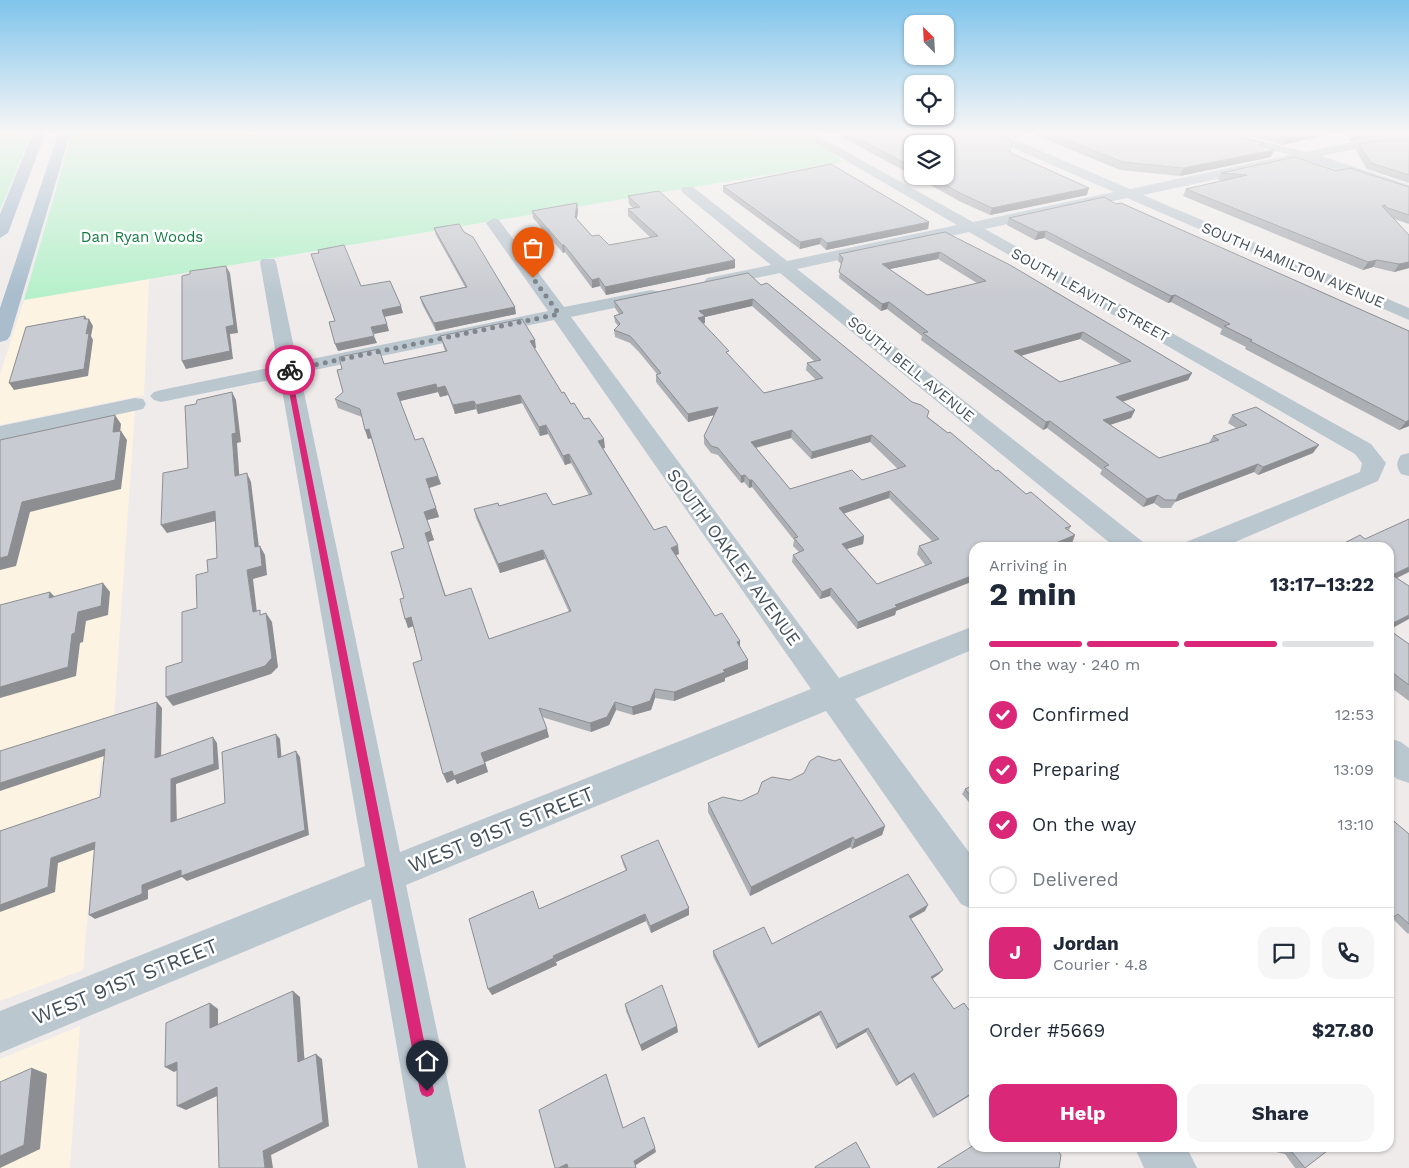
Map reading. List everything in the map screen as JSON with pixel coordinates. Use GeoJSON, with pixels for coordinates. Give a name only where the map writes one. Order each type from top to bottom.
{"type":"FeatureCollection","features":[{"type":"Feature","properties":{"kind":"main road"},"geometry":{"type":"LineString","coordinates":[[0,233],[19,186]]}},
{"type":"Feature","properties":{"kind":"main road"},"geometry":{"type":"LineString","coordinates":[[0,336],[48,186]]}},
{"type":"Feature","properties":{"kind":"street","name":"SOUTH LEAVITT STREET"},"geometry":{"type":"LineString","coordinates":[[896,186],[1363,449],[1374,463],[1370,476],[1210,542]]}},
{"type":"Feature","properties":{"kind":"street","name":"SOUTH HAMILTON AVENUE"},"geometry":{"type":"LineString","coordinates":[[1112,186],[1409,315]]}},
{"type":"Feature","properties":{"kind":"street"},"geometry":{"type":"LineString","coordinates":[[697,285],[1166,186]]}},
{"type":"Feature","properties":{"kind":"street"},"geometry":{"type":"LineString","coordinates":[[1396,186],[1409,190]]}},
{"type":"Feature","properties":{"kind":"street","name":"SOUTH BELL AVENUE"},"geometry":{"type":"LineString","coordinates":[[688,190],[1127,542]]}},
{"type":"Feature","properties":{"kind":"street","name":"SOUTH OAKLEY AVENUE"},"geometry":{"type":"LineString","coordinates":[[494,223],[969,884]]}},
{"type":"Feature","properties":{"kind":"street"},"geometry":{"type":"LineString","coordinates":[[268,262],[442,1168]]}},
{"type":"Feature","properties":{"kind":"street"},"geometry":{"type":"LineString","coordinates":[[160,396],[668,291]]}},
{"type":"Feature","properties":{"kind":"street"},"geometry":{"type":"LineString","coordinates":[[0,434],[135,404]]}},
{"type":"Feature","properties":{"kind":"street"},"geometry":{"type":"LineString","coordinates":[[1409,460],[1409,469]]}},
{"type":"Feature","properties":{"kind":"street","name":"WEST 91ST STREET"},"geometry":{"type":"LineString","coordinates":[[0,1032],[969,639]]}},
{"type":"Feature","properties":{"kind":"street"},"geometry":{"type":"LineString","coordinates":[[1394,756],[1409,768]]}},
{"type":"Feature","properties":{"kind":"street"},"geometry":{"type":"LineString","coordinates":[[1161,1152],[1173,1168]]}},
{"type":"Feature","properties":{"kind":"shaded area"},"geometry":{"type":"Polygon","coordinates":[[[149,279],[144,395],[0,425],[0,374],[24,300],[149,279]]]}},
{"type":"Feature","properties":{"kind":"shaded area"},"geometry":{"type":"Polygon","coordinates":[[[135,410],[111,759],[101,762],[83,970],[0,1001],[0,439],[135,410]]]}},
{"type":"Feature","properties":{"kind":"shaded area"},"geometry":{"type":"Polygon","coordinates":[[[80,1026],[70,1168],[0,1168],[0,1059],[80,1026]]]}},
{"type":"Feature","properties":{"kind":"green space"},"geometry":{"type":"Polygon","coordinates":[[[0,186],[10,186],[0,210],[0,186]]]}},
{"type":"Feature","properties":{"kind":"green space","name":"Dan Ryan Woods"},"geometry":{"type":"Polygon","coordinates":[[[57,186],[703,186],[24,300],[57,186]]]}},
{"type":"Feature","properties":{"kind":"building"},"geometry":{"type":"Polygon","coordinates":[[[723,186],[867,186],[929,222],[827,243],[821,238],[800,242],[723,186]]]}},
{"type":"Feature","properties":{"kind":"building"},"geometry":{"type":"Polygon","coordinates":[[[946,186],[1083,186],[1089,188],[992,208],[946,186]]]}},
{"type":"Feature","properties":{"kind":"building"},"geometry":{"type":"Polygon","coordinates":[[[1201,186],[1409,187],[1409,215],[1385,207],[1386,205],[1382,206],[1409,235],[1409,262],[1399,264],[1377,260],[1368,262],[1186,189],[1201,186]]]}},
{"type":"Feature","properties":{"kind":"building"},"geometry":{"type":"Polygon","coordinates":[[[659,191],[735,260],[605,287],[599,278],[592,280],[564,245],[532,211],[577,203],[575,217],[592,236],[599,235],[609,245],[658,236],[628,209],[640,207],[628,196],[659,191]]]}},
{"type":"Feature","properties":{"kind":"building"},"geometry":{"type":"Polygon","coordinates":[[[1104,197],[1116,204],[1121,203],[1409,331],[1409,420],[1406,422],[1250,341],[1252,340],[1224,326],[1230,324],[1175,295],[1171,296],[1046,231],[1038,232],[1009,218],[1104,197]]]}},
{"type":"Feature","properties":{"kind":"building"},"geometry":{"type":"Polygon","coordinates":[[[459,224],[464,232],[473,237],[515,307],[434,323],[420,297],[467,287],[434,228],[459,224]]]}},
{"type":"Feature","properties":{"kind":"building"},"geometry":{"type":"Polygon","coordinates":[[[945,232],[1010,265],[1192,373],[1116,397],[1135,410],[1103,420],[1159,458],[1219,440],[1213,436],[1247,425],[1232,415],[1256,407],[1319,445],[1263,467],[1258,464],[1179,494],[1176,500],[1165,500],[1158,495],[1147,499],[1104,467],[1109,465],[1050,421],[1046,422],[923,333],[928,332],[889,302],[882,304],[839,272],[843,258],[839,254],[945,232]],[[940,252],[882,264],[927,295],[986,281],[940,252]],[[1083,332],[1014,351],[1060,382],[1131,361],[1083,332]]]}},
{"type":"Feature","properties":{"kind":"building"},"geometry":{"type":"Polygon","coordinates":[[[344,245],[361,286],[390,281],[401,306],[382,310],[387,324],[371,327],[374,336],[335,344],[329,322],[335,321],[311,254],[319,253],[318,250],[344,245]]]}},
{"type":"Feature","properties":{"kind":"building"},"geometry":{"type":"Polygon","coordinates":[[[226,266],[234,325],[226,327],[230,351],[182,361],[182,276],[190,274],[190,271],[226,266]]]}},
{"type":"Feature","properties":{"kind":"building"},"geometry":{"type":"Polygon","coordinates":[[[748,273],[761,285],[767,283],[912,402],[921,405],[929,411],[927,417],[948,433],[950,432],[996,471],[998,470],[1026,494],[1031,492],[1071,526],[1065,528],[1075,535],[1058,542],[969,542],[969,577],[895,605],[897,607],[858,622],[831,588],[822,592],[793,555],[804,550],[794,538],[798,537],[752,480],[749,480],[745,475],[741,476],[718,448],[711,446],[704,436],[718,407],[688,414],[656,375],[661,373],[638,345],[630,336],[614,330],[620,324],[614,316],[623,313],[614,301],[748,273]],[[753,299],[699,311],[705,316],[698,318],[764,393],[823,378],[807,363],[821,360],[753,299]],[[792,430],[751,442],[790,489],[852,470],[862,480],[906,466],[872,435],[812,452],[792,430]],[[890,491],[839,508],[864,536],[842,544],[877,584],[932,563],[919,546],[939,539],[890,491]]]}},
{"type":"Feature","properties":{"kind":"building"},"geometry":{"type":"Polygon","coordinates":[[[85,316],[84,319],[89,319],[86,334],[89,333],[84,369],[9,383],[26,327],[85,316]]]}},
{"type":"Feature","properties":{"kind":"building"},"geometry":{"type":"Polygon","coordinates":[[[522,319],[535,340],[530,341],[562,393],[564,392],[571,404],[574,403],[584,419],[589,418],[604,439],[598,441],[654,530],[666,526],[678,545],[671,548],[715,616],[722,613],[740,641],[737,642],[748,660],[723,670],[725,672],[674,692],[655,689],[650,701],[632,707],[615,702],[607,717],[590,723],[539,708],[547,729],[481,753],[485,764],[454,776],[452,771],[443,774],[413,663],[422,660],[411,617],[405,619],[400,599],[404,598],[391,552],[404,548],[369,429],[365,430],[360,409],[335,399],[343,392],[337,370],[342,369],[339,357],[379,349],[384,364],[447,351],[440,336],[522,319]],[[436,384],[397,393],[415,440],[423,438],[438,476],[426,479],[436,508],[424,512],[431,531],[425,533],[445,596],[471,588],[489,639],[571,611],[543,550],[498,564],[474,509],[498,503],[499,506],[546,493],[553,505],[592,494],[569,454],[563,456],[546,425],[539,427],[520,395],[476,405],[474,401],[453,405],[445,386],[437,388],[436,384]]]}},
{"type":"Feature","properties":{"kind":"building"},"geometry":{"type":"Polygon","coordinates":[[[232,392],[236,433],[232,434],[235,476],[247,473],[255,547],[260,546],[262,566],[247,570],[253,612],[260,610],[260,615],[266,613],[272,658],[265,666],[166,697],[166,667],[182,662],[182,612],[197,608],[196,575],[208,572],[207,560],[217,558],[215,511],[161,525],[163,473],[188,468],[185,406],[196,404],[197,400],[232,392]]]}},
{"type":"Feature","properties":{"kind":"building"},"geometry":{"type":"Polygon","coordinates":[[[115,415],[113,432],[121,431],[115,480],[22,502],[8,556],[0,558],[0,440],[115,415]]]}},
{"type":"Feature","properties":{"kind":"building"},"geometry":{"type":"Polygon","coordinates":[[[1409,519],[1409,567],[1394,574],[1394,542],[1347,542],[1360,535],[1365,539],[1409,519]]]}},
{"type":"Feature","properties":{"kind":"building"},"geometry":{"type":"Polygon","coordinates":[[[1394,576],[1409,586],[1409,615],[1394,622],[1394,576]]]}},
{"type":"Feature","properties":{"kind":"building"},"geometry":{"type":"Polygon","coordinates":[[[103,583],[101,606],[78,612],[75,633],[72,634],[68,667],[0,687],[0,605],[50,592],[49,598],[103,583]]]}},
{"type":"Feature","properties":{"kind":"building"},"geometry":{"type":"Polygon","coordinates":[[[1394,634],[1409,644],[1409,685],[1394,674],[1394,634]]]}},
{"type":"Feature","properties":{"kind":"building"},"geometry":{"type":"Polygon","coordinates":[[[157,702],[155,758],[213,737],[214,764],[171,779],[171,822],[225,803],[222,752],[276,734],[278,758],[296,751],[305,830],[181,876],[181,870],[142,885],[142,894],[89,915],[95,842],[51,858],[48,887],[0,905],[0,831],[100,797],[105,749],[0,783],[0,751],[157,702]]]}},
{"type":"Feature","properties":{"kind":"building"},"geometry":{"type":"Polygon","coordinates":[[[818,756],[835,761],[840,759],[885,826],[855,840],[853,837],[751,887],[708,803],[723,797],[741,801],[758,793],[762,782],[772,777],[790,780],[804,773],[810,761],[818,756]]]}},
{"type":"Feature","properties":{"kind":"building"},"geometry":{"type":"Polygon","coordinates":[[[1394,821],[1409,834],[1409,924],[1398,914],[1394,917],[1394,821]]]}},
{"type":"Feature","properties":{"kind":"building"},"geometry":{"type":"Polygon","coordinates":[[[658,840],[689,908],[650,926],[645,914],[553,956],[554,958],[488,989],[469,919],[533,891],[539,909],[627,870],[621,856],[658,840]]]}},
{"type":"Feature","properties":{"kind":"building"},"geometry":{"type":"Polygon","coordinates":[[[908,874],[928,905],[909,916],[943,970],[931,977],[954,1009],[964,1003],[969,1010],[969,1095],[937,1115],[914,1073],[899,1083],[868,1028],[838,1044],[821,1011],[759,1044],[713,951],[764,927],[772,944],[908,874]]]}},
{"type":"Feature","properties":{"kind":"building"},"geometry":{"type":"Polygon","coordinates":[[[662,985],[677,1026],[640,1045],[625,1004],[662,985]]]}},
{"type":"Feature","properties":{"kind":"building"},"geometry":{"type":"Polygon","coordinates":[[[293,991],[298,1062],[316,1054],[323,1122],[263,1151],[265,1168],[219,1168],[217,1087],[177,1106],[177,1062],[165,1067],[166,1023],[210,1003],[210,1028],[293,991]]]}},
{"type":"Feature","properties":{"kind":"building"},"geometry":{"type":"Polygon","coordinates":[[[32,1068],[24,1145],[0,1156],[0,1082],[32,1068]]]}},
{"type":"Feature","properties":{"kind":"building"},"geometry":{"type":"Polygon","coordinates":[[[606,1074],[623,1128],[644,1117],[655,1148],[634,1161],[636,1168],[568,1168],[567,1164],[555,1168],[539,1110],[606,1074]]]}},
{"type":"Feature","properties":{"kind":"building"},"geometry":{"type":"Polygon","coordinates":[[[856,1142],[870,1168],[815,1168],[815,1167],[856,1142]]]}},
{"type":"Feature","properties":{"kind":"building"},"geometry":{"type":"Polygon","coordinates":[[[969,1148],[969,1152],[1059,1152],[1061,1155],[1059,1168],[937,1168],[969,1148]]]}},
{"type":"Feature","properties":{"kind":"building"},"geometry":{"type":"Polygon","coordinates":[[[1292,1152],[1326,1152],[1305,1168],[1292,1152]]]}},
{"type":"Feature","properties":{"kind":"way so far"},"geometry":{"type":"LineString","coordinates":[[290,370],[559,314],[533,278]]}},
{"type":"Feature","properties":{"kind":"route"},"geometry":{"type":"LineString","coordinates":[[290,370],[288,370],[427,1091]]}}]}
